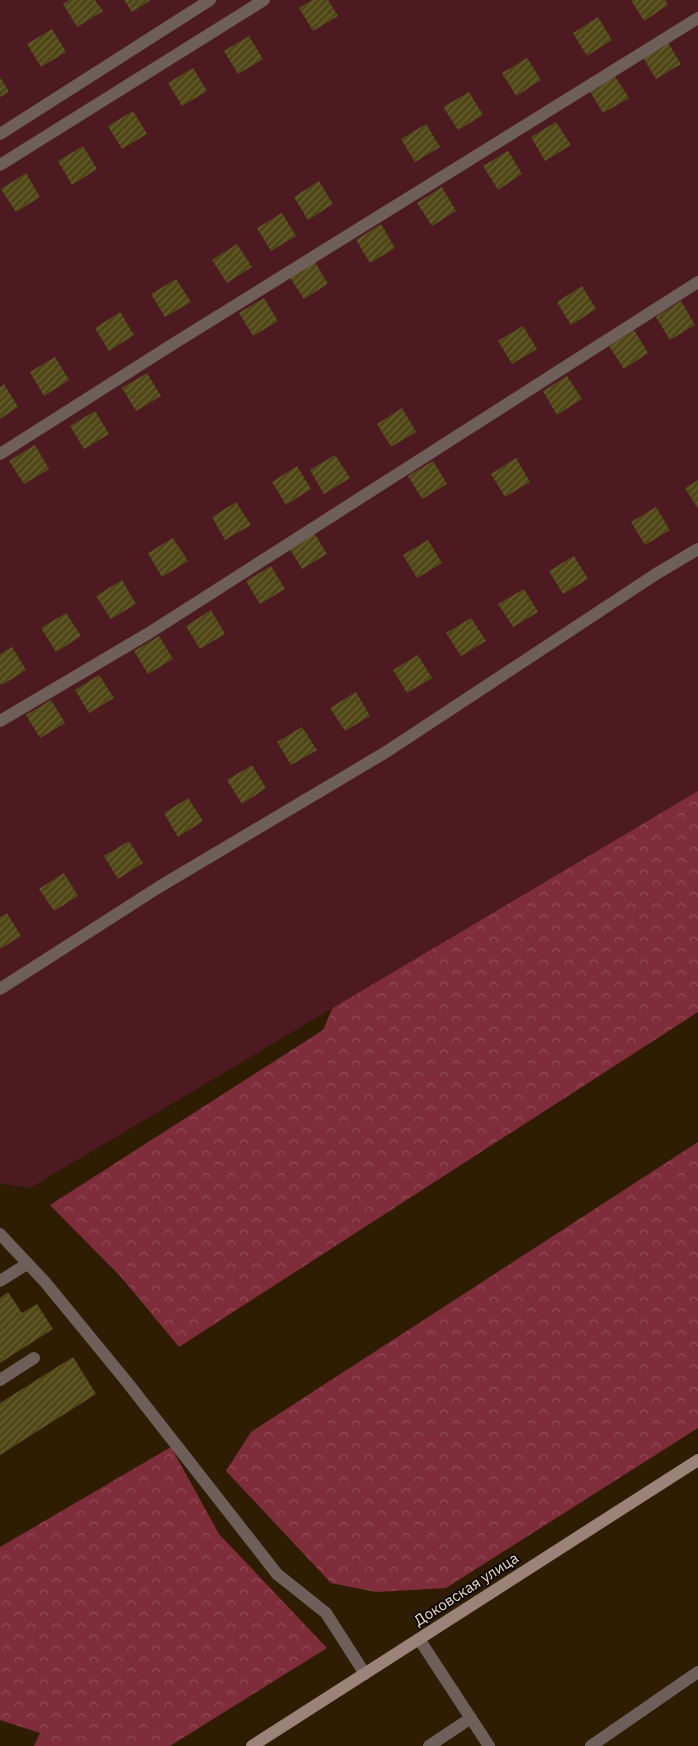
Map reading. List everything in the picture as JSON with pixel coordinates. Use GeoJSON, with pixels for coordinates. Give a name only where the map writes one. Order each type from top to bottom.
{"type":"FeatureCollection","features":[{"type":"Feature","properties":{"kind":"main road","name":"Доковская улица"},"geometry":{"type":"LineString","coordinates":[[252,1746],[698,1460]]}},
{"type":"Feature","properties":{"kind":"street"},"geometry":{"type":"LineString","coordinates":[[0,134],[210,0]]}},
{"type":"Feature","properties":{"kind":"street"},"geometry":{"type":"LineString","coordinates":[[0,164],[264,0]]}},
{"type":"Feature","properties":{"kind":"street"},"geometry":{"type":"LineString","coordinates":[[0,454],[173,344],[698,18]]}},
{"type":"Feature","properties":{"kind":"street"},"geometry":{"type":"LineString","coordinates":[[0,721],[149,633],[698,282]]}},
{"type":"Feature","properties":{"kind":"street"},"geometry":{"type":"LineString","coordinates":[[0,989],[159,887],[386,752],[656,574],[698,549]]}},
{"type":"Feature","properties":{"kind":"street"},"geometry":{"type":"LineString","coordinates":[[0,1234],[28,1264],[127,1382],[277,1574],[326,1613],[365,1674]]}},
{"type":"Feature","properties":{"kind":"street"},"geometry":{"type":"LineString","coordinates":[[0,1281],[28,1264]]}},
{"type":"Feature","properties":{"kind":"street"},"geometry":{"type":"LineString","coordinates":[[0,1380],[34,1358]]}},
{"type":"Feature","properties":{"kind":"street"},"geometry":{"type":"LineString","coordinates":[[419,1639],[489,1746]]}},
{"type":"Feature","properties":{"kind":"street"},"geometry":{"type":"LineString","coordinates":[[592,1746],[698,1672]]}},
{"type":"Feature","properties":{"kind":"street"},"geometry":{"type":"LineString","coordinates":[[429,1746],[471,1718]]}},
{"type":"Feature","properties":{"kind":"green space"},"geometry":{"type":"Polygon","coordinates":[[[698,707],[698,1012],[179,1347],[121,1277],[50,1205],[323,1030],[346,977],[698,707]]]}},
{"type":"Feature","properties":{"kind":"green space"},"geometry":{"type":"Polygon","coordinates":[[[698,1142],[698,1428],[446,1588],[376,1592],[331,1583],[226,1471],[251,1432],[698,1142]]]}},
{"type":"Feature","properties":{"kind":"green space"},"geometry":{"type":"Polygon","coordinates":[[[171,1447],[219,1534],[327,1648],[170,1746],[34,1746],[40,1733],[0,1720],[0,1547],[171,1447]]]}},
{"type":"Feature","properties":{"kind":"shaded area"},"geometry":{"type":"Polygon","coordinates":[[[0,0],[698,0],[698,791],[30,1188],[0,1183],[0,0]]]}},
{"type":"Feature","properties":{"kind":"building"},"geometry":{"type":"Polygon","coordinates":[[[69,0],[95,0],[103,11],[77,27],[63,4],[69,0]]]}},
{"type":"Feature","properties":{"kind":"building"},"geometry":{"type":"Polygon","coordinates":[[[124,0],[151,0],[132,12],[124,0]]]}},
{"type":"Feature","properties":{"kind":"building"},"geometry":{"type":"Polygon","coordinates":[[[312,0],[328,0],[338,16],[313,31],[299,8],[312,0]]]}},
{"type":"Feature","properties":{"kind":"building"},"geometry":{"type":"Polygon","coordinates":[[[631,0],[665,0],[668,5],[644,21],[631,0]]]}},
{"type":"Feature","properties":{"kind":"building"},"geometry":{"type":"Polygon","coordinates":[[[598,17],[612,40],[587,56],[573,33],[598,17]]]}},
{"type":"Feature","properties":{"kind":"building"},"geometry":{"type":"Polygon","coordinates":[[[52,29],[66,52],[41,67],[27,44],[52,29]]]}},
{"type":"Feature","properties":{"kind":"building"},"geometry":{"type":"Polygon","coordinates":[[[249,36],[263,59],[238,74],[224,51],[249,36]]]}},
{"type":"Feature","properties":{"kind":"building"},"geometry":{"type":"Polygon","coordinates":[[[667,41],[681,64],[656,79],[642,56],[667,41]]]}},
{"type":"Feature","properties":{"kind":"building"},"geometry":{"type":"Polygon","coordinates":[[[527,58],[541,80],[516,96],[502,73],[527,58]]]}},
{"type":"Feature","properties":{"kind":"building"},"geometry":{"type":"Polygon","coordinates":[[[193,68],[207,91],[182,106],[168,83],[193,68]]]}},
{"type":"Feature","properties":{"kind":"building"},"geometry":{"type":"Polygon","coordinates":[[[614,75],[629,98],[603,113],[589,90],[614,75]]]}},
{"type":"Feature","properties":{"kind":"building"},"geometry":{"type":"Polygon","coordinates":[[[0,77],[9,92],[0,97],[0,77]]]}},
{"type":"Feature","properties":{"kind":"building"},"geometry":{"type":"Polygon","coordinates":[[[469,92],[483,115],[458,130],[443,107],[469,92]]]}},
{"type":"Feature","properties":{"kind":"building"},"geometry":{"type":"Polygon","coordinates":[[[133,111],[147,134],[122,149],[108,126],[133,111]]]}},
{"type":"Feature","properties":{"kind":"building"},"geometry":{"type":"Polygon","coordinates":[[[556,122],[571,145],[545,161],[531,137],[556,122]]]}},
{"type":"Feature","properties":{"kind":"building"},"geometry":{"type":"Polygon","coordinates":[[[426,124],[440,147],[415,162],[401,139],[426,124]]]}},
{"type":"Feature","properties":{"kind":"building"},"geometry":{"type":"Polygon","coordinates":[[[83,146],[97,169],[72,185],[58,161],[83,146]]]}},
{"type":"Feature","properties":{"kind":"building"},"geometry":{"type":"Polygon","coordinates":[[[508,151],[522,174],[498,190],[483,166],[508,151]]]}},
{"type":"Feature","properties":{"kind":"building"},"geometry":{"type":"Polygon","coordinates":[[[26,173],[40,197],[16,212],[1,189],[26,173]]]}},
{"type":"Feature","properties":{"kind":"building"},"geometry":{"type":"Polygon","coordinates":[[[319,181],[333,204],[308,220],[294,197],[319,181]]]}},
{"type":"Feature","properties":{"kind":"building"},"geometry":{"type":"Polygon","coordinates":[[[442,187],[456,211],[432,226],[417,203],[442,187]]]}},
{"type":"Feature","properties":{"kind":"building"},"geometry":{"type":"Polygon","coordinates":[[[282,213],[296,236],[271,251],[257,228],[282,213]]]}},
{"type":"Feature","properties":{"kind":"building"},"geometry":{"type":"Polygon","coordinates":[[[381,224],[395,248],[370,263],[356,240],[381,224]]]}},
{"type":"Feature","properties":{"kind":"building"},"geometry":{"type":"Polygon","coordinates":[[[237,244],[252,267],[227,283],[212,260],[237,244]]]}},
{"type":"Feature","properties":{"kind":"building"},"geometry":{"type":"Polygon","coordinates":[[[314,260],[328,284],[304,299],[289,276],[314,260]]]}},
{"type":"Feature","properties":{"kind":"building"},"geometry":{"type":"Polygon","coordinates":[[[176,279],[191,302],[165,317],[151,294],[176,279]]]}},
{"type":"Feature","properties":{"kind":"building"},"geometry":{"type":"Polygon","coordinates":[[[582,286],[596,309],[571,325],[557,302],[582,286]]]}},
{"type":"Feature","properties":{"kind":"building"},"geometry":{"type":"Polygon","coordinates":[[[264,298],[278,321],[253,336],[239,313],[264,298]]]}},
{"type":"Feature","properties":{"kind":"building"},"geometry":{"type":"Polygon","coordinates":[[[681,301],[695,325],[670,340],[656,317],[681,301]]]}},
{"type":"Feature","properties":{"kind":"building"},"geometry":{"type":"Polygon","coordinates":[[[120,312],[134,335],[109,351],[95,328],[120,312]]]}},
{"type":"Feature","properties":{"kind":"building"},"geometry":{"type":"Polygon","coordinates":[[[523,326],[537,349],[512,364],[498,341],[523,326]]]}},
{"type":"Feature","properties":{"kind":"building"},"geometry":{"type":"Polygon","coordinates":[[[634,330],[648,353],[624,369],[609,346],[634,330]]]}},
{"type":"Feature","properties":{"kind":"building"},"geometry":{"type":"Polygon","coordinates":[[[55,357],[69,380],[44,396],[30,372],[55,357]]]}},
{"type":"Feature","properties":{"kind":"building"},"geometry":{"type":"Polygon","coordinates":[[[147,373],[161,396],[136,411],[122,388],[147,373]]]}},
{"type":"Feature","properties":{"kind":"building"},"geometry":{"type":"Polygon","coordinates":[[[567,376],[582,399],[557,415],[543,391],[567,376]]]}},
{"type":"Feature","properties":{"kind":"building"},"geometry":{"type":"Polygon","coordinates":[[[4,384],[18,407],[0,419],[0,387],[4,384]]]}},
{"type":"Feature","properties":{"kind":"building"},"geometry":{"type":"Polygon","coordinates":[[[402,408],[416,432],[391,447],[377,424],[402,408]]]}},
{"type":"Feature","properties":{"kind":"building"},"geometry":{"type":"Polygon","coordinates":[[[95,411],[109,434],[84,449],[70,426],[95,411]]]}},
{"type":"Feature","properties":{"kind":"building"},"geometry":{"type":"Polygon","coordinates":[[[35,445],[49,469],[24,484],[9,461],[35,445]]]}},
{"type":"Feature","properties":{"kind":"building"},"geometry":{"type":"Polygon","coordinates":[[[335,455],[350,478],[324,494],[310,470],[335,455]]]}},
{"type":"Feature","properties":{"kind":"building"},"geometry":{"type":"Polygon","coordinates":[[[516,458],[530,482],[505,497],[491,474],[516,458]]]}},
{"type":"Feature","properties":{"kind":"building"},"geometry":{"type":"Polygon","coordinates":[[[433,461],[447,484],[422,499],[408,476],[433,461]]]}},
{"type":"Feature","properties":{"kind":"building"},"geometry":{"type":"Polygon","coordinates":[[[297,466],[311,489],[286,505],[272,482],[297,466]]]}},
{"type":"Feature","properties":{"kind":"building"},"geometry":{"type":"Polygon","coordinates":[[[698,480],[698,509],[685,488],[698,480]]]}},
{"type":"Feature","properties":{"kind":"building"},"geometry":{"type":"Polygon","coordinates":[[[236,502],[251,525],[225,540],[212,517],[236,502]]]}},
{"type":"Feature","properties":{"kind":"building"},"geometry":{"type":"Polygon","coordinates":[[[656,507],[670,530],[645,545],[631,522],[656,507]]]}},
{"type":"Feature","properties":{"kind":"building"},"geometry":{"type":"Polygon","coordinates":[[[313,531],[327,554],[302,569],[288,546],[313,531]]]}},
{"type":"Feature","properties":{"kind":"building"},"geometry":{"type":"Polygon","coordinates":[[[173,538],[188,561],[162,577],[148,553],[173,538]]]}},
{"type":"Feature","properties":{"kind":"building"},"geometry":{"type":"Polygon","coordinates":[[[428,540],[442,563],[417,578],[403,555],[428,540]]]}},
{"type":"Feature","properties":{"kind":"building"},"geometry":{"type":"Polygon","coordinates":[[[574,556],[588,579],[563,594],[549,571],[574,556]]]}},
{"type":"Feature","properties":{"kind":"building"},"geometry":{"type":"Polygon","coordinates":[[[271,566],[285,589],[260,604],[246,581],[271,566]]]}},
{"type":"Feature","properties":{"kind":"building"},"geometry":{"type":"Polygon","coordinates":[[[122,580],[136,604],[111,619],[96,596],[122,580]]]}},
{"type":"Feature","properties":{"kind":"building"},"geometry":{"type":"Polygon","coordinates":[[[524,589],[538,612],[513,627],[498,604],[524,589]]]}},
{"type":"Feature","properties":{"kind":"building"},"geometry":{"type":"Polygon","coordinates":[[[211,610],[225,634],[200,649],[186,626],[211,610]]]}},
{"type":"Feature","properties":{"kind":"building"},"geometry":{"type":"Polygon","coordinates":[[[66,613],[81,636],[56,652],[41,628],[66,613]]]}},
{"type":"Feature","properties":{"kind":"building"},"geometry":{"type":"Polygon","coordinates":[[[471,618],[486,641],[461,656],[446,633],[471,618]]]}},
{"type":"Feature","properties":{"kind":"building"},"geometry":{"type":"Polygon","coordinates":[[[159,636],[173,659],[148,674],[134,651],[159,636]]]}},
{"type":"Feature","properties":{"kind":"building"},"geometry":{"type":"Polygon","coordinates":[[[12,647],[26,670],[2,685],[0,683],[0,654],[12,647]]]}},
{"type":"Feature","properties":{"kind":"building"},"geometry":{"type":"Polygon","coordinates":[[[418,655],[432,678],[407,693],[393,670],[418,655]]]}},
{"type":"Feature","properties":{"kind":"building"},"geometry":{"type":"Polygon","coordinates":[[[99,675],[114,698],[89,713],[75,690],[99,675]]]}},
{"type":"Feature","properties":{"kind":"building"},"geometry":{"type":"Polygon","coordinates":[[[356,692],[370,716],[345,731],[330,708],[356,692]]]}},
{"type":"Feature","properties":{"kind":"building"},"geometry":{"type":"Polygon","coordinates":[[[51,700],[65,723],[40,738],[26,715],[51,700]]]}},
{"type":"Feature","properties":{"kind":"building"},"geometry":{"type":"Polygon","coordinates":[[[302,727],[317,750],[291,765],[277,742],[302,727]]]}},
{"type":"Feature","properties":{"kind":"building"},"geometry":{"type":"Polygon","coordinates":[[[252,765],[266,788],[242,804],[227,780],[252,765]]]}},
{"type":"Feature","properties":{"kind":"building"},"geometry":{"type":"Polygon","coordinates":[[[188,798],[203,821],[178,837],[164,813],[188,798]]]}},
{"type":"Feature","properties":{"kind":"building"},"geometry":{"type":"Polygon","coordinates":[[[129,841],[143,863],[118,879],[104,856],[129,841]]]}},
{"type":"Feature","properties":{"kind":"building"},"geometry":{"type":"Polygon","coordinates":[[[64,873],[78,896],[54,911],[39,889],[64,873]]]}},
{"type":"Feature","properties":{"kind":"building"},"geometry":{"type":"Polygon","coordinates":[[[7,913],[21,936],[0,949],[0,917],[7,913]]]}},
{"type":"Feature","properties":{"kind":"building"},"geometry":{"type":"Polygon","coordinates":[[[8,1292],[22,1313],[37,1304],[53,1329],[0,1363],[0,1298],[8,1292]]]}},
{"type":"Feature","properties":{"kind":"building"},"geometry":{"type":"Polygon","coordinates":[[[73,1357],[96,1394],[0,1455],[0,1403],[73,1357]]]}}]}
